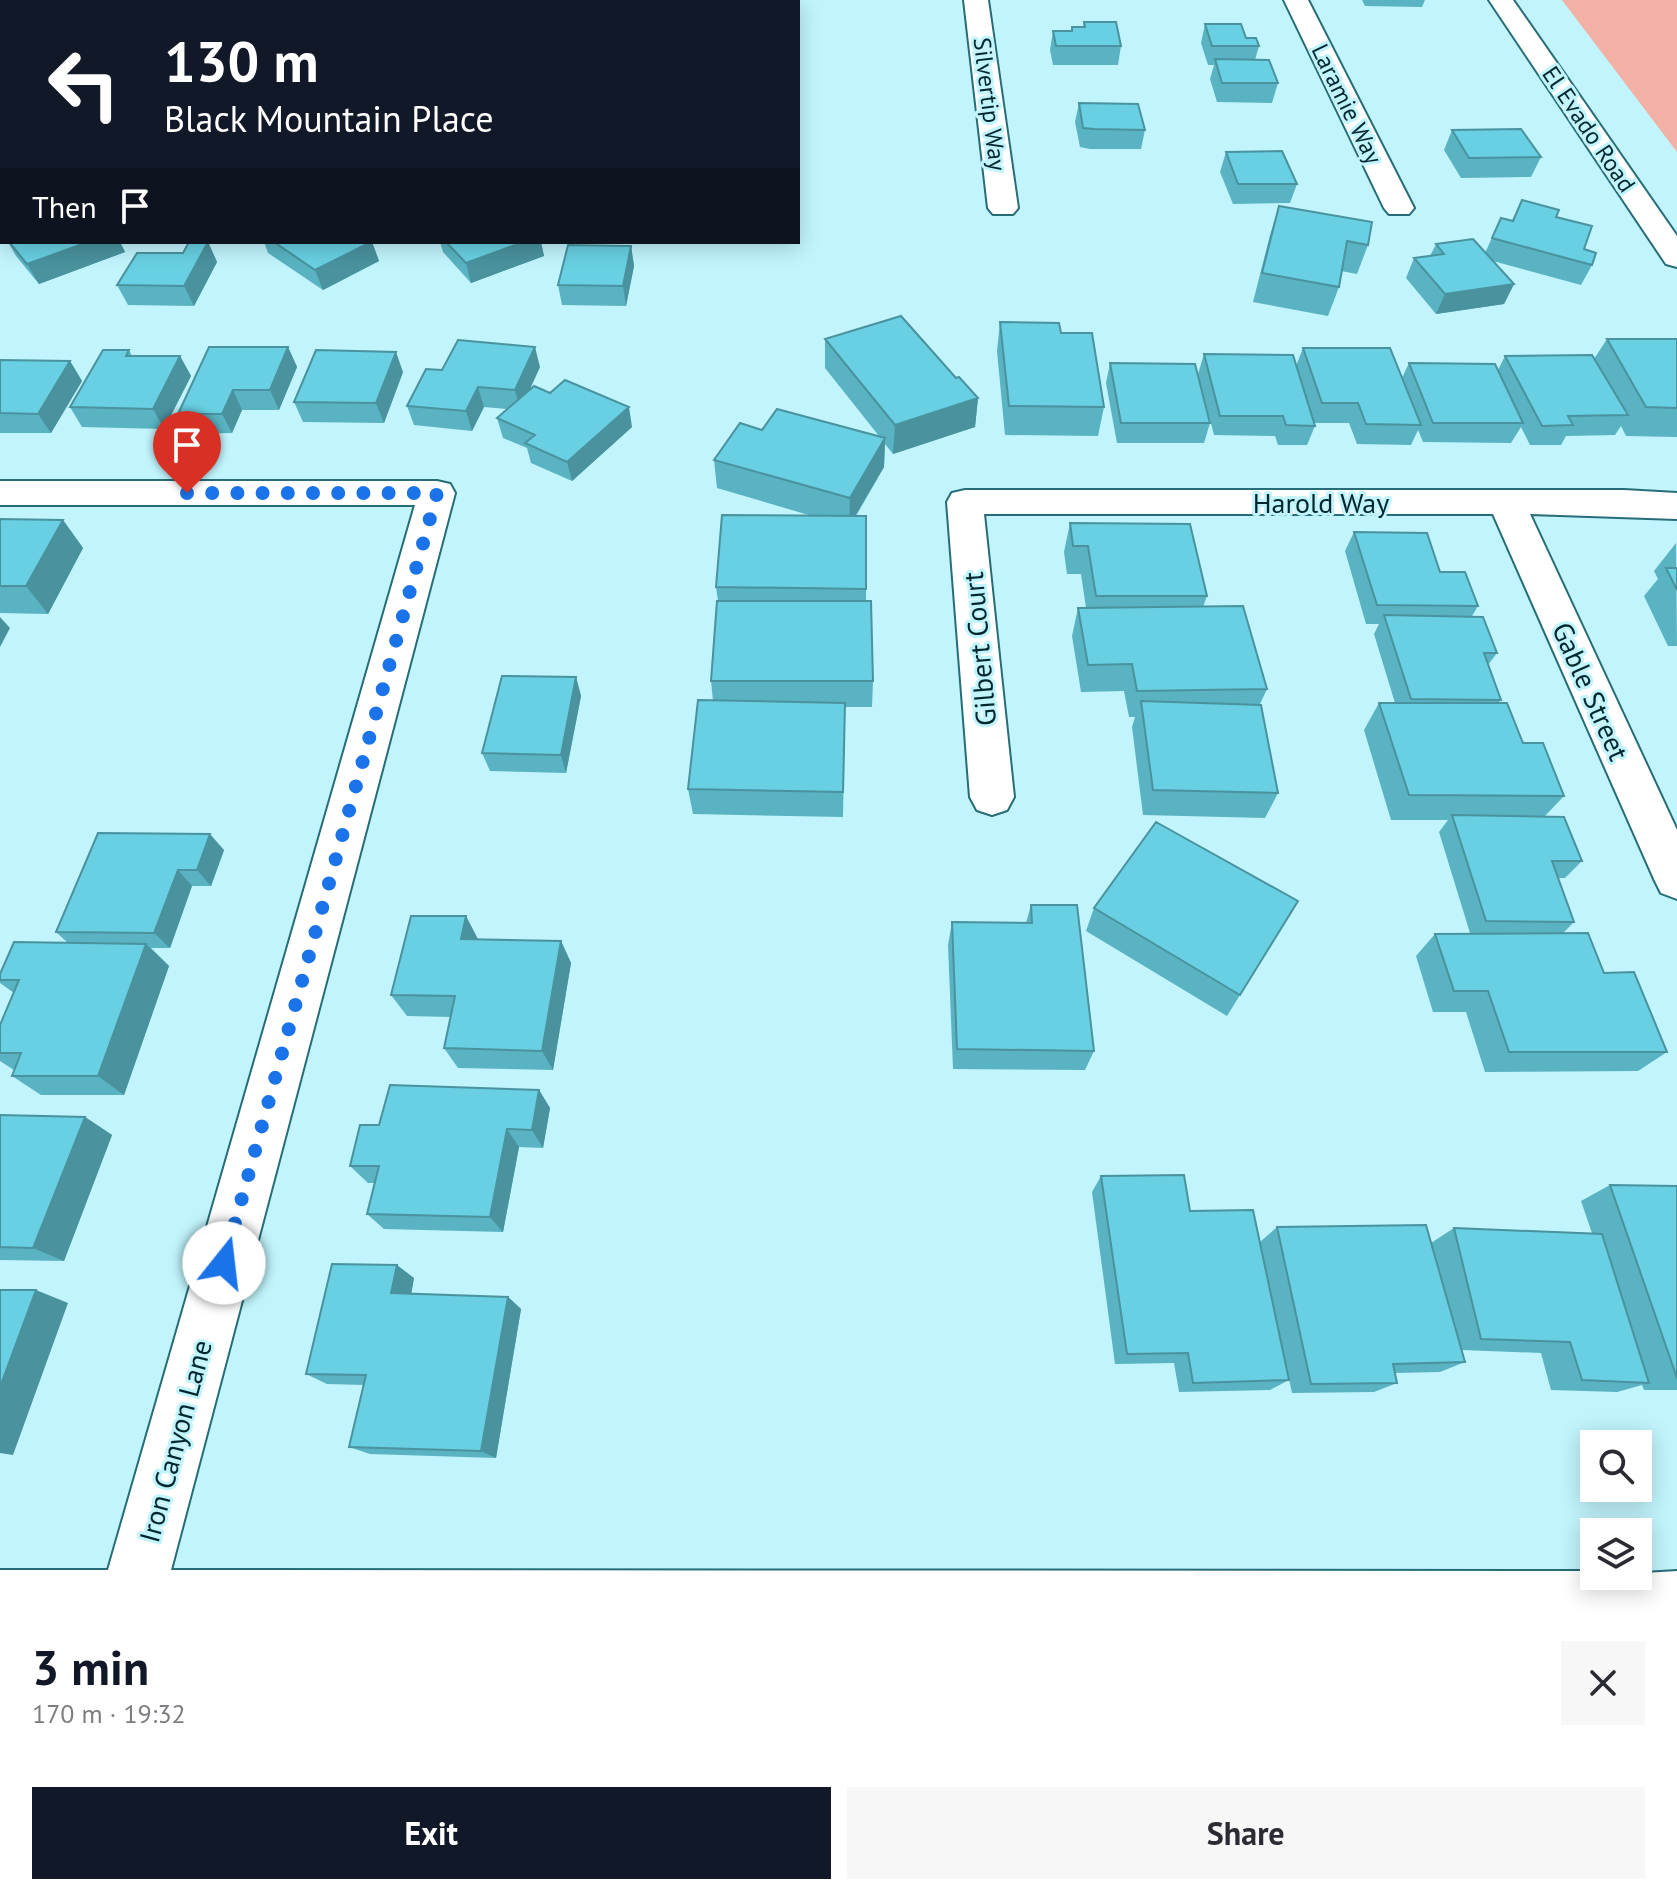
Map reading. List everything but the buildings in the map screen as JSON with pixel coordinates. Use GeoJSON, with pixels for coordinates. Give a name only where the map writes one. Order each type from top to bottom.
{"type":"FeatureCollection","features":[{"type":"Feature","properties":{"kind":"street","name":"Silvertip Way"},"geometry":{"type":"LineString","coordinates":[[976,0],[1003,208]]}},
{"type":"Feature","properties":{"kind":"street","name":"Laramie Way"},"geometry":{"type":"LineString","coordinates":[[1296,0],[1399,208]]}},
{"type":"Feature","properties":{"kind":"street","name":"El Evado Road"},"geometry":{"type":"LineString","coordinates":[[1501,0],[1677,258]]}},
{"type":"Feature","properties":{"kind":"street","name":"Iron Canyon Lane"},"geometry":{"type":"LineString","coordinates":[[0,493],[437,493],[131,1602]]}},
{"type":"Feature","properties":{"kind":"street","name":"Harold Way"},"geometry":{"type":"LineString","coordinates":[[965,502],[1624,502],[1677,506]]}},
{"type":"Feature","properties":{"kind":"street","name":"Gilbert Court"},"geometry":{"type":"LineString","coordinates":[[965,502],[992,797]]}},
{"type":"Feature","properties":{"kind":"street","name":"Gable Street"},"geometry":{"type":"LineString","coordinates":[[1506,502],[1677,879]]}},
{"type":"Feature","properties":{"kind":"street"},"geometry":{"type":"LineString","coordinates":[[0,1602],[1390,1609],[1677,1603]]}},
{"type":"Feature","properties":{"kind":"shaded area"},"geometry":{"type":"Polygon","coordinates":[[[1562,0],[1677,0],[1677,152],[1562,0]]]}},
{"type":"Feature","properties":{"kind":"route"},"geometry":{"type":"LineString","coordinates":[[187,493],[437,493],[224,1263]]}}]}
